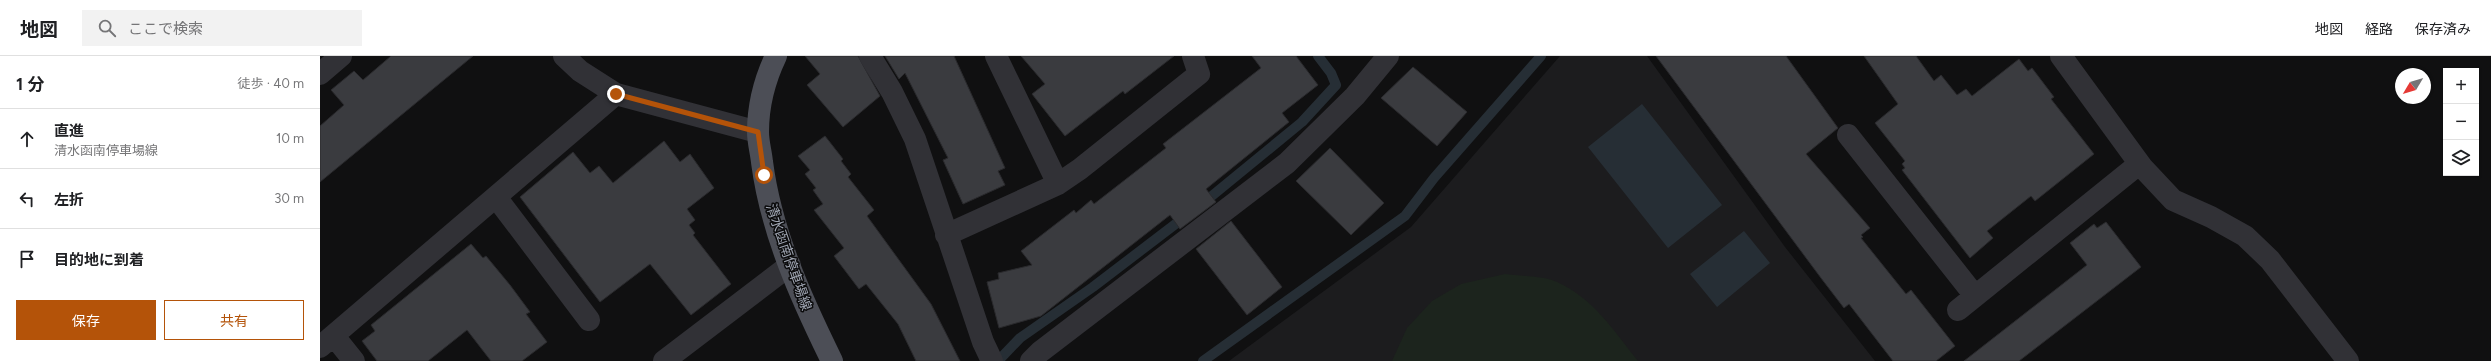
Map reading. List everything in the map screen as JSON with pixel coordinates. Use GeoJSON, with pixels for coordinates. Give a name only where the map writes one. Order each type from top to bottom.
{"type":"FeatureCollection","features":[{"type":"Feature","properties":{"kind":"main road","name":"清水函南停車場線"},"geometry":{"type":"LineString","coordinates":[[776,56],[766,78],[758,132],[769,202],[806,308],[832,361]]}},
{"type":"Feature","properties":{"kind":"street"},"geometry":{"type":"LineString","coordinates":[[320,74],[341,56]]}},
{"type":"Feature","properties":{"kind":"street"},"geometry":{"type":"LineString","coordinates":[[564,56],[580,71],[616,94],[758,132]]}},
{"type":"Feature","properties":{"kind":"street"},"geometry":{"type":"LineString","coordinates":[[870,56],[906,116],[983,342],[992,361]]}},
{"type":"Feature","properties":{"kind":"street"},"geometry":{"type":"LineString","coordinates":[[996,56],[1058,184]]}},
{"type":"Feature","properties":{"kind":"street"},"geometry":{"type":"LineString","coordinates":[[946,234],[1058,184],[1130,130],[1199,74],[1193,56]]}},
{"type":"Feature","properties":{"kind":"street"},"geometry":{"type":"LineString","coordinates":[[1031,361],[1040,352],[1287,163],[1354,96],[1388,56]]}},
{"type":"Feature","properties":{"kind":"street"},"geometry":{"type":"LineString","coordinates":[[2061,56],[2139,164],[2173,200],[2211,217],[2250,241],[2270,260],[2348,361]]}},
{"type":"Feature","properties":{"kind":"street"},"geometry":{"type":"LineString","coordinates":[[354,361],[327,341],[616,94]]}},
{"type":"Feature","properties":{"kind":"street"},"geometry":{"type":"LineString","coordinates":[[1848,135],[1975,296]]}},
{"type":"Feature","properties":{"kind":"street"},"geometry":{"type":"LineString","coordinates":[[1958,310],[2139,164]]}},
{"type":"Feature","properties":{"kind":"street"},"geometry":{"type":"LineString","coordinates":[[496,197],[589,320]]}},
{"type":"Feature","properties":{"kind":"street"},"geometry":{"type":"LineString","coordinates":[[664,361],[790,265]]}},
{"type":"Feature","properties":{"kind":"shaded area"},"geometry":{"type":"Polygon","coordinates":[[[1560,56],[1647,56],[1785,247],[1875,361],[1229,361],[1411,227],[1560,56]]]}},
{"type":"Feature","properties":{"kind":"shaded area"},"geometry":{"type":"Polygon","coordinates":[[[1642,104],[1722,205],[1668,248],[1588,147],[1642,104]]]}},
{"type":"Feature","properties":{"kind":"shaded area"},"geometry":{"type":"Polygon","coordinates":[[[1744,231],[1770,263],[1717,307],[1690,274],[1744,231]]]}},
{"type":"Feature","properties":{"kind":"shaded area"},"geometry":{"type":"Polygon","coordinates":[[[1505,274],[1546,278],[1570,289],[1602,316],[1638,361],[1392,361],[1407,328],[1432,301],[1461,284],[1505,274]]]}},
{"type":"Feature","properties":{"kind":"building"},"geometry":{"type":"Polygon","coordinates":[[[391,56],[473,56],[320,182],[320,126],[344,105],[331,90],[354,71],[363,80],[391,56]]]}},
{"type":"Feature","properties":{"kind":"building"},"geometry":{"type":"Polygon","coordinates":[[[805,56],[858,56],[880,96],[843,127],[807,85],[820,74],[805,56]]]}},
{"type":"Feature","properties":{"kind":"building"},"geometry":{"type":"Polygon","coordinates":[[[885,56],[954,56],[1005,168],[998,171],[1005,185],[963,204],[943,160],[948,158],[905,73],[899,79],[885,56]]]}},
{"type":"Feature","properties":{"kind":"building"},"geometry":{"type":"Polygon","coordinates":[[[1021,56],[1174,56],[1125,94],[1123,91],[1065,136],[1032,94],[1045,84],[1021,56]]]}},
{"type":"Feature","properties":{"kind":"building"},"geometry":{"type":"Polygon","coordinates":[[[1252,56],[1296,56],[1318,85],[1282,113],[1289,122],[1206,189],[1216,202],[1180,229],[1170,215],[1041,316],[999,328],[987,282],[999,279],[998,273],[1032,265],[1021,251],[1074,210],[1076,213],[1091,200],[1094,204],[1166,148],[1163,144],[1261,68],[1252,56]]]}},
{"type":"Feature","properties":{"kind":"building"},"geometry":{"type":"Polygon","coordinates":[[[1656,56],[1786,56],[1838,128],[1806,154],[1870,228],[1861,235],[1863,237],[1861,238],[1906,294],[1911,290],[1955,346],[1936,361],[1893,361],[1849,304],[1844,308],[1656,56]]]}},
{"type":"Feature","properties":{"kind":"building"},"geometry":{"type":"Polygon","coordinates":[[[1864,56],[1916,56],[1934,81],[1941,75],[1957,95],[1966,89],[1972,96],[2019,59],[2028,71],[2032,68],[2054,97],[2051,99],[2094,154],[2035,201],[2031,196],[1987,231],[1993,238],[1970,258],[1902,170],[1905,168],[1902,164],[1905,161],[1875,123],[1898,104],[1864,56]]]}},
{"type":"Feature","properties":{"kind":"building"},"geometry":{"type":"Polygon","coordinates":[[[1413,67],[1467,112],[1437,146],[1381,98],[1413,67]]]}},
{"type":"Feature","properties":{"kind":"building"},"geometry":{"type":"Polygon","coordinates":[[[825,136],[843,159],[841,161],[851,174],[848,177],[874,210],[867,216],[931,304],[960,361],[916,361],[898,324],[866,284],[859,289],[834,256],[844,248],[814,210],[823,204],[813,190],[816,188],[805,174],[810,170],[798,156],[825,136]]]}},
{"type":"Feature","properties":{"kind":"building"},"geometry":{"type":"Polygon","coordinates":[[[664,141],[680,162],[690,154],[714,188],[687,209],[695,220],[689,225],[695,233],[693,235],[731,284],[691,315],[650,264],[600,302],[520,197],[573,152],[590,173],[599,166],[613,183],[664,141]]]}},
{"type":"Feature","properties":{"kind":"building"},"geometry":{"type":"Polygon","coordinates":[[[1330,148],[1384,203],[1351,235],[1296,181],[1330,148]]]}},
{"type":"Feature","properties":{"kind":"building"},"geometry":{"type":"Polygon","coordinates":[[[1231,221],[1282,287],[1247,315],[1196,249],[1231,221]]]}},
{"type":"Feature","properties":{"kind":"building"},"geometry":{"type":"Polygon","coordinates":[[[2106,222],[2141,267],[2019,361],[1964,361],[2087,265],[2070,243],[2094,224],[2097,228],[2106,222]]]}},
{"type":"Feature","properties":{"kind":"building"},"geometry":{"type":"Polygon","coordinates":[[[471,244],[483,258],[486,256],[510,285],[530,312],[526,314],[547,342],[522,361],[491,361],[467,330],[428,361],[377,361],[362,341],[375,331],[371,325],[471,244]]]}},
{"type":"Feature","properties":{"kind":"waterway"},"geometry":{"type":"LineString","coordinates":[[1202,204],[1302,122],[1336,85],[1331,73],[1318,56]]}},
{"type":"Feature","properties":{"kind":"waterway"},"geometry":{"type":"LineString","coordinates":[[1203,361],[1405,216],[1434,178],[1541,56]]}},
{"type":"Feature","properties":{"kind":"waterway"},"geometry":{"type":"LineString","coordinates":[[998,361],[1020,338],[1093,287],[1186,216]]}},
{"type":"Feature","properties":{"kind":"route"},"geometry":{"type":"LineString","coordinates":[[616,94],[758,132],[764,175]]}}]}
